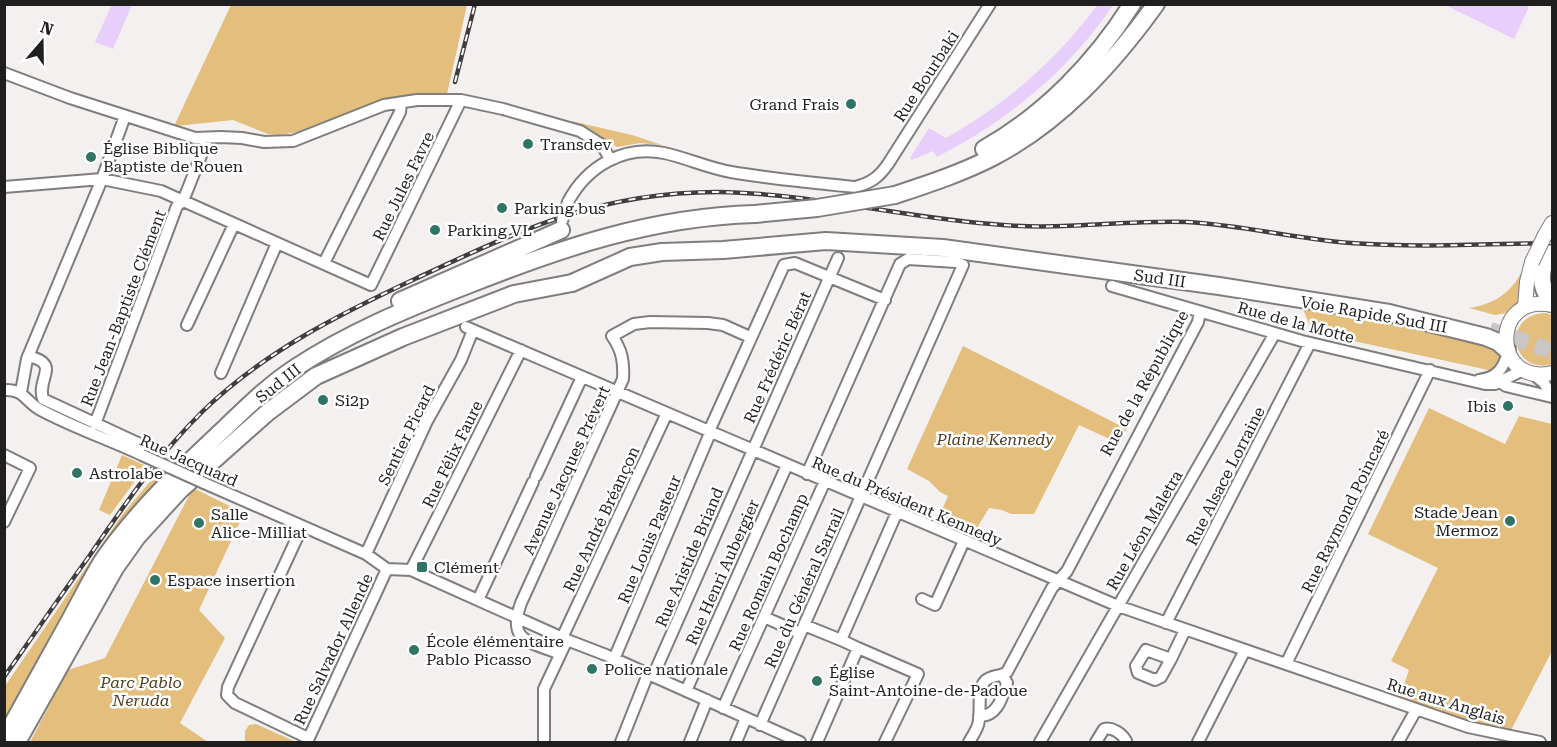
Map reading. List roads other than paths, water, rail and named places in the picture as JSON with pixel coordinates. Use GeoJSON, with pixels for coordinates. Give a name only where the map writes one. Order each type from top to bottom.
{"type":"FeatureCollection","features":[{"type":"Feature","properties":{"kind":"highway"},"geometry":{"type":"LineString","coordinates":[[895,195],[957,165],[1033,117],[1068,84],[1102,46],[1132,4]]}},
{"type":"Feature","properties":{"kind":"highway"},"geometry":{"type":"LineString","coordinates":[[895,195],[949,176],[993,157],[1045,123],[1092,83],[1130,40],[1156,4]]}},
{"type":"Feature","properties":{"kind":"highway","name":"Sud III"},"geometry":{"type":"LineString","coordinates":[[4,739],[103,561],[148,504],[190,460],[264,391],[329,347],[404,310],[574,245],[670,222],[817,208],[895,195]]}},
{"type":"Feature","properties":{"kind":"highway"},"geometry":{"type":"LineString","coordinates":[[329,347],[352,328],[402,300],[562,226]]}},
{"type":"Feature","properties":{"kind":"highway","name":"Sud III"},"geometry":{"type":"LineString","coordinates":[[20,738],[115,568],[137,537],[180,490],[253,424],[316,376],[404,337],[514,294],[572,283],[618,261],[641,254],[826,241],[943,249],[1273,295]]}},
{"type":"Feature","properties":{"kind":"highway"},"geometry":{"type":"LineString","coordinates":[[1544,256],[1542,286],[1552,304]]}},
{"type":"Feature","properties":{"kind":"highway"},"geometry":{"type":"LineString","coordinates":[[1273,295],[1279,291],[1387,305],[1437,314],[1490,330]]}},
{"type":"Feature","properties":{"kind":"highway","name":"Voie Rapide Sud III"},"geometry":{"type":"LineString","coordinates":[[1273,295],[1389,313],[1435,323],[1486,337],[1498,342],[1508,352]]}},
{"type":"Feature","properties":{"kind":"main road"},"geometry":{"type":"LineString","coordinates":[[1525,307],[1544,256],[1551,226]]}},
{"type":"Feature","properties":{"kind":"main road"},"geometry":{"type":"LineString","coordinates":[[1552,304],[1537,303],[1518,312],[1508,326],[1505,340],[1508,352],[1517,365],[1528,372],[1552,373]]}},
{"type":"Feature","properties":{"kind":"street","name":"Rue Bourbaki"},"geometry":{"type":"LineString","coordinates":[[610,159],[625,154],[656,152],[737,173],[855,187],[871,182],[888,164],[990,4]]}},
{"type":"Feature","properties":{"kind":"street"},"geometry":{"type":"LineString","coordinates":[[4,73],[195,138],[242,138],[264,142],[293,141],[365,111],[384,105],[417,100],[461,100],[580,131],[602,145],[610,159],[582,181],[568,202],[562,226]]}},
{"type":"Feature","properties":{"kind":"street","name":"Rue Jules Favre"},"geometry":{"type":"LineString","coordinates":[[324,263],[371,285],[461,100]]}},
{"type":"Feature","properties":{"kind":"street"},"geometry":{"type":"LineString","coordinates":[[4,188],[102,179],[161,191],[324,263],[400,112],[401,103]]}},
{"type":"Feature","properties":{"kind":"street"},"geometry":{"type":"LineString","coordinates":[[4,390],[13,389],[21,392],[28,356],[102,179],[125,116]]}},
{"type":"Feature","properties":{"kind":"street","name":"Rue Jean-Baptiste Clément"},"geometry":{"type":"LineString","coordinates":[[95,424],[177,206],[183,201],[208,138]]}},
{"type":"Feature","properties":{"kind":"street"},"geometry":{"type":"LineString","coordinates":[[187,325],[234,224]]}},
{"type":"Feature","properties":{"kind":"street"},"geometry":{"type":"LineString","coordinates":[[221,373],[277,243]]}},
{"type":"Feature","properties":{"kind":"street","name":"Rue Frédéric Bérat"},"geometry":{"type":"LineString","coordinates":[[751,450],[838,258]]}},
{"type":"Feature","properties":{"kind":"street","name":"Rue du Général Sarrail"},"geometry":{"type":"LineString","coordinates":[[760,725],[963,265],[956,262],[908,259],[900,264],[885,300]]}},
{"type":"Feature","properties":{"kind":"street","name":"Rue Louis Pasteur"},"geometry":{"type":"LineString","coordinates":[[614,659],[708,438],[708,431],[784,265],[795,263],[830,277]]}},
{"type":"Feature","properties":{"kind":"street","name":"Rue Frédéric Bérat"},"geometry":{"type":"LineString","coordinates":[[830,277],[885,300]]}},
{"type":"Feature","properties":{"kind":"street","name":"Rue de la Motte"},"geometry":{"type":"LineString","coordinates":[[1112,286],[1310,343],[1490,384],[1500,382],[1506,386],[1552,397]]}},
{"type":"Feature","properties":{"kind":"street"},"geometry":{"type":"LineString","coordinates":[[807,474],[885,300]]}},
{"type":"Feature","properties":{"kind":"street","name":"Rue de la République"},"geometry":{"type":"LineString","coordinates":[[969,742],[978,726],[982,686],[986,680],[1007,672],[1052,588],[1067,571],[1138,430],[1198,322],[1200,312]]}},
{"type":"Feature","properties":{"kind":"street","name":"Avenue Jacques Prévert"},"geometry":{"type":"LineString","coordinates":[[517,617],[521,603],[623,379],[624,365],[620,348],[612,336],[634,324],[650,322],[723,325],[750,337]]}},
{"type":"Feature","properties":{"kind":"street","name":"Rue du Président Kennedy"},"geometry":{"type":"LineString","coordinates":[[470,328],[964,542],[1059,579],[1118,606],[1344,684]]}},
{"type":"Feature","properties":{"kind":"street","name":"Sentier Picard"},"geometry":{"type":"LineString","coordinates":[[366,554],[428,421],[460,360],[470,328]]}},
{"type":"Feature","properties":{"kind":"street","name":"Rue Léon Maletra"},"geometry":{"type":"LineString","coordinates":[[1040,742],[1275,333]]}},
{"type":"Feature","properties":{"kind":"street","name":"Rue Alsace Lorraine"},"geometry":{"type":"LineString","coordinates":[[1166,623],[1310,343]]}},
{"type":"Feature","properties":{"kind":"street","name":"Rue Félix Faure"},"geometry":{"type":"LineString","coordinates":[[411,570],[520,350]]}},
{"type":"Feature","properties":{"kind":"street"},"geometry":{"type":"LineString","coordinates":[[1475,380],[1490,378],[1498,373],[1508,352]]}},
{"type":"Feature","properties":{"kind":"street"},"geometry":{"type":"LineString","coordinates":[[28,356],[42,360],[45,364],[43,399],[155,451]]}},
{"type":"Feature","properties":{"kind":"street","name":"Rue Raymond Poincaré"},"geometry":{"type":"LineString","coordinates":[[1286,664],[1430,370]]}},
{"type":"Feature","properties":{"kind":"street"},"geometry":{"type":"LineString","coordinates":[[1500,382],[1528,372]]}},
{"type":"Feature","properties":{"kind":"street","name":"Rue de la Motte"},"geometry":{"type":"LineString","coordinates":[[1528,372],[1544,382],[1552,397]]}},
{"type":"Feature","properties":{"kind":"street"},"geometry":{"type":"LineString","coordinates":[[478,600],[582,377]]}},
{"type":"Feature","properties":{"kind":"street","name":"Rue Jacquard"},"geometry":{"type":"LineString","coordinates":[[21,392],[39,408],[366,554],[387,568]]}},
{"type":"Feature","properties":{"kind":"street","name":"Rue André Bréançon"},"geometry":{"type":"LineString","coordinates":[[564,639],[667,414]]}},
{"type":"Feature","properties":{"kind":"street","name":"Rue Aristide Briand"},"geometry":{"type":"LineString","coordinates":[[621,742],[751,450]]}},
{"type":"Feature","properties":{"kind":"street"},"geometry":{"type":"LineString","coordinates":[[4,455],[30,468],[4,522]]}},
{"type":"Feature","properties":{"kind":"street","name":"Rue Henri Aubergier"},"geometry":{"type":"LineString","coordinates":[[686,691],[787,465]]}},
{"type":"Feature","properties":{"kind":"street","name":"Rue Romain Bochamp"},"geometry":{"type":"LineString","coordinates":[[723,708],[825,481]]}},
{"type":"Feature","properties":{"kind":"street"},"geometry":{"type":"LineString","coordinates":[[841,640],[897,512]]}},
{"type":"Feature","properties":{"kind":"street"},"geometry":{"type":"LineString","coordinates":[[302,527],[238,664],[227,695],[235,703],[308,740]]}},
{"type":"Feature","properties":{"kind":"street"},"geometry":{"type":"LineString","coordinates":[[922,599],[935,605],[964,542]]}},
{"type":"Feature","properties":{"kind":"street"},"geometry":{"type":"LineString","coordinates":[[387,568],[411,570],[795,741]]}},
{"type":"Feature","properties":{"kind":"street","name":"Rue Salvador Allende"},"geometry":{"type":"LineString","coordinates":[[308,740],[387,568]]}},
{"type":"Feature","properties":{"kind":"street"},"geometry":{"type":"LineString","coordinates":[[517,617],[516,628],[521,636],[561,654]]}},
{"type":"Feature","properties":{"kind":"street"},"geometry":{"type":"LineString","coordinates":[[764,617],[841,640],[918,674],[885,742]]}},
{"type":"Feature","properties":{"kind":"street"},"geometry":{"type":"LineString","coordinates":[[1171,659],[1185,630]]}},
{"type":"Feature","properties":{"kind":"street"},"geometry":{"type":"LineString","coordinates":[[545,742],[544,689],[561,654],[564,639]]}},
{"type":"Feature","properties":{"kind":"street"},"geometry":{"type":"LineString","coordinates":[[816,742],[858,648]]}},
{"type":"Feature","properties":{"kind":"street"},"geometry":{"type":"LineString","coordinates":[[1198,742],[1245,650]]}},
{"type":"Feature","properties":{"kind":"street","name":"Rue de la République"},"geometry":{"type":"LineString","coordinates":[[979,716],[988,717],[993,713],[1007,683],[1003,675]]}},
{"type":"Feature","properties":{"kind":"street","name":"Rue aux Anglais"},"geometry":{"type":"LineString","coordinates":[[1344,684],[1468,727],[1540,742]]}},
{"type":"Feature","properties":{"kind":"street"},"geometry":{"type":"LineString","coordinates":[[690,742],[707,700]]}},
{"type":"Feature","properties":{"kind":"street"},"geometry":{"type":"LineString","coordinates":[[1398,742],[1416,710]]}},
{"type":"Feature","properties":{"kind":"street"},"geometry":{"type":"LineString","coordinates":[[736,742],[746,718]]}},
{"type":"Feature","properties":{"kind":"street"},"geometry":{"type":"LineString","coordinates":[[1096,742],[1104,729],[1108,728],[1123,735],[1125,742]]}},
{"type":"Feature","properties":{"kind":"tunnel"},"geometry":{"type":"LineString","coordinates":[[1490,330],[1552,351]]}},
{"type":"Feature","properties":{"kind":"railway"},"geometry":{"type":"LineString","coordinates":[[455,82],[475,4]]}},
{"type":"Feature","properties":{"kind":"railway"},"geometry":{"type":"LineString","coordinates":[[4,677],[143,480],[187,427],[227,390],[278,352],[332,320],[491,244],[562,217],[635,199],[717,192],[753,193],[824,201],[967,222],[1003,225],[1187,222],[1330,241],[1376,244],[1552,243]]}},
{"type":"Feature","properties":{"kind":"place","name":"Grand Frais"},"geometry":{"type":"Point","coordinates":[851,104]}},
{"type":"Feature","properties":{"kind":"place","name":"Transdev"},"geometry":{"type":"Point","coordinates":[528,144]}},
{"type":"Feature","properties":{"kind":"place","name":"Église Biblique Baptiste de Rouen"},"geometry":{"type":"Point","coordinates":[91,157]}},
{"type":"Feature","properties":{"kind":"place","name":"Parking bus"},"geometry":{"type":"Point","coordinates":[502,208]}},
{"type":"Feature","properties":{"kind":"place","name":"Parking VL"},"geometry":{"type":"Point","coordinates":[435,230]}},
{"type":"Feature","properties":{"kind":"place","name":"Si2p"},"geometry":{"type":"Point","coordinates":[323,400]}},
{"type":"Feature","properties":{"kind":"place","name":"Ibis"},"geometry":{"type":"Point","coordinates":[1508,406]}},
{"type":"Feature","properties":{"kind":"place","name":"Astrolabe"},"geometry":{"type":"Point","coordinates":[77,473]}},
{"type":"Feature","properties":{"kind":"place","name":"Stade Jean Mermoz"},"geometry":{"type":"Point","coordinates":[1510,521]}},
{"type":"Feature","properties":{"kind":"place","name":"Salle Alice-Milliat"},"geometry":{"type":"Point","coordinates":[199,523]}},
{"type":"Feature","properties":{"kind":"place","name":"Clément"},"geometry":{"type":"Point","coordinates":[422,567]}},
{"type":"Feature","properties":{"kind":"place","name":"Espace insertion"},"geometry":{"type":"Point","coordinates":[155,580]}},
{"type":"Feature","properties":{"kind":"place","name":"École élémentaire Pablo Picasso"},"geometry":{"type":"Point","coordinates":[414,650]}},
{"type":"Feature","properties":{"kind":"place","name":"Police nationale"},"geometry":{"type":"Point","coordinates":[592,669]}},
{"type":"Feature","properties":{"kind":"place","name":"Église Saint-Antoine-de-Padoue"},"geometry":{"type":"Point","coordinates":[817,681]}},
{"type":"Feature","properties":{"kind":"park label","name":"Plaine Kennedy"},"geometry":{"type":"Point","coordinates":[995,439]}},
{"type":"Feature","properties":{"kind":"park label","name":"Parc Pablo Neruda"},"geometry":{"type":"Point","coordinates":[141,691]}}]}
